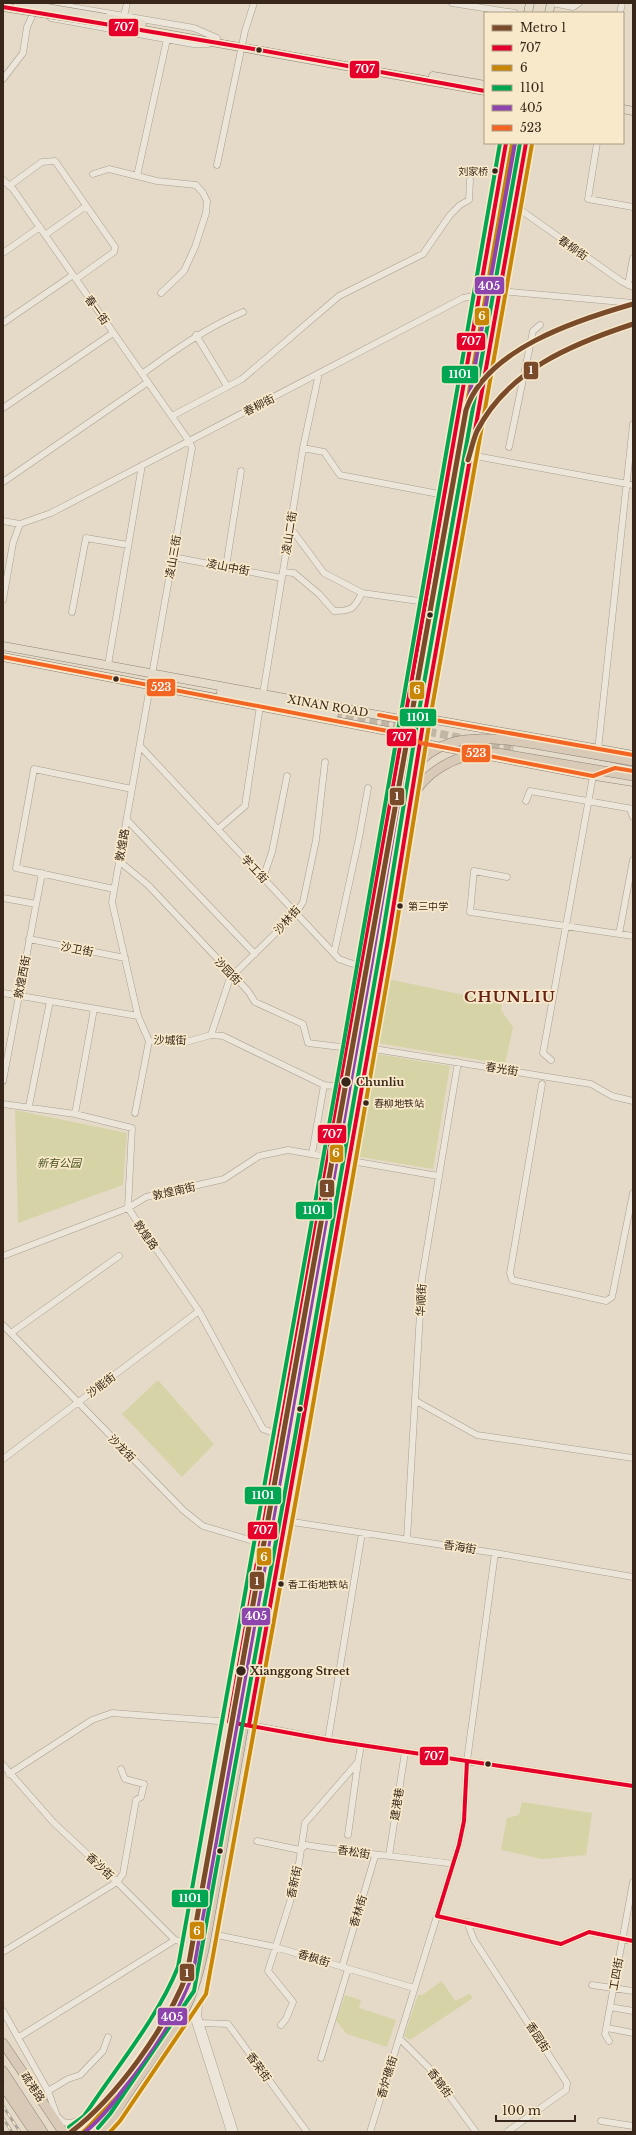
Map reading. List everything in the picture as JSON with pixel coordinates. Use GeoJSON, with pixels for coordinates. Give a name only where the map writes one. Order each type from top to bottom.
{"type":"FeatureCollection","features":[{"type":"Feature","properties":{"kind":"highway"},"geometry":{"type":"LineString","coordinates":[[101,2132],[112,2104],[124,2084],[178,2007],[192,1952],[393,823],[400,791],[413,770],[429,754],[450,743],[471,738],[503,738],[633,758]]}},
{"type":"Feature","properties":{"kind":"highway"},"geometry":{"type":"LineString","coordinates":[[106,2132],[130,2088],[184,2010],[197,1980],[204,1950],[400,838],[409,802],[420,786],[443,765],[460,757],[479,753],[498,753],[633,776]]}},
{"type":"Feature","properties":{"kind":"highway","name":"疏港路"},"geometry":{"type":"LineString","coordinates":[[3,2043],[63,2132]]}},
{"type":"Feature","properties":{"kind":"highway"},"geometry":{"type":"LineString","coordinates":[[3,2071],[43,2132]]}},
{"type":"Feature","properties":{"kind":"highway"},"geometry":{"type":"LineString","coordinates":[[79,2132],[124,2084]]}},
{"type":"Feature","properties":{"kind":"highway"},"geometry":{"type":"LineString","coordinates":[[3,2086],[34,2132]]}},
{"type":"Feature","properties":{"kind":"main road"},"geometry":{"type":"LineString","coordinates":[[18,3],[106,21],[484,85]]}},
{"type":"Feature","properties":{"kind":"main road"},"geometry":{"type":"LineString","coordinates":[[3,8],[106,21]]}},
{"type":"Feature","properties":{"kind":"main road"},"geometry":{"type":"LineString","coordinates":[[243,44],[484,91]]}},
{"type":"Feature","properties":{"kind":"main road"},"geometry":{"type":"LineString","coordinates":[[73,2132],[88,2120],[164,2009],[183,1973],[190,1943],[279,1435],[349,1048],[506,144]]}},
{"type":"Feature","properties":{"kind":"main road"},"geometry":{"type":"LineString","coordinates":[[101,2132],[114,2118],[200,1993],[212,1934],[286,1521],[382,970],[424,718],[526,144]]}},
{"type":"Feature","properties":{"kind":"main road","name":"XINAN ROAD"},"geometry":{"type":"LineString","coordinates":[[3,646],[405,720],[424,718],[598,750],[633,758]]}},
{"type":"Feature","properties":{"kind":"main road","name":"XINAN ROAD"},"geometry":{"type":"LineString","coordinates":[[3,657],[403,734],[421,743],[593,776],[633,782]]}},
{"type":"Feature","properties":{"kind":"main road","name":"XINAN ROAD"},"geometry":{"type":"LineString","coordinates":[[189,680],[217,691],[334,714]]}},
{"type":"Feature","properties":{"kind":"main road","name":"XINAN ROAD"},"geometry":{"type":"LineString","coordinates":[[187,692],[217,691]]}},
{"type":"Feature","properties":{"kind":"main road"},"geometry":{"type":"LineString","coordinates":[[517,748],[615,766],[633,771]]}},
{"type":"Feature","properties":{"kind":"main road"},"geometry":{"type":"LineString","coordinates":[[598,750],[615,766],[633,766]]}},
{"type":"Feature","properties":{"kind":"main road"},"geometry":{"type":"LineString","coordinates":[[593,776],[633,758]]}},
{"type":"Feature","properties":{"kind":"street"},"geometry":{"type":"LineString","coordinates":[[3,79],[22,54],[27,27],[39,3]]}},
{"type":"Feature","properties":{"kind":"street"},"geometry":{"type":"LineString","coordinates":[[48,3],[194,28],[216,40]]}},
{"type":"Feature","properties":{"kind":"street"},"geometry":{"type":"LineString","coordinates":[[124,16],[127,3]]}},
{"type":"Feature","properties":{"kind":"street"},"geometry":{"type":"LineString","coordinates":[[218,165],[243,44],[254,3]]}},
{"type":"Feature","properties":{"kind":"street"},"geometry":{"type":"LineString","coordinates":[[452,3],[509,12]]}},
{"type":"Feature","properties":{"kind":"street"},"geometry":{"type":"LineString","coordinates":[[552,3],[573,7],[579,3]]}},
{"type":"Feature","properties":{"kind":"street"},"geometry":{"type":"LineString","coordinates":[[32,15],[198,44],[216,40]]}},
{"type":"Feature","properties":{"kind":"street"},"geometry":{"type":"LineString","coordinates":[[137,176],[167,39]]}},
{"type":"Feature","properties":{"kind":"street"},"geometry":{"type":"LineString","coordinates":[[597,144],[588,199],[633,207]]}},
{"type":"Feature","properties":{"kind":"street"},"geometry":{"type":"LineString","coordinates":[[3,323],[114,252],[116,247],[55,161],[49,160],[42,162],[9,186]]}},
{"type":"Feature","properties":{"kind":"street"},"geometry":{"type":"LineString","coordinates":[[92,174],[109,169],[156,181],[196,185],[203,192],[207,201],[206,213],[190,258],[184,271],[161,293]]}},
{"type":"Feature","properties":{"kind":"street","name":"春一街"},"geometry":{"type":"LineString","coordinates":[[3,180],[40,227],[189,441]]}},
{"type":"Feature","properties":{"kind":"street"},"geometry":{"type":"LineString","coordinates":[[172,416],[242,379],[339,296],[423,254],[450,215],[460,205],[469,200],[470,180]]}},
{"type":"Feature","properties":{"kind":"street"},"geometry":{"type":"LineString","coordinates":[[45,235],[86,206]]}},
{"type":"Feature","properties":{"kind":"street","name":"春柳街"},"geometry":{"type":"LineString","coordinates":[[515,206],[631,286]]}},
{"type":"Feature","properties":{"kind":"street"},"geometry":{"type":"LineString","coordinates":[[3,253],[40,227]]}},
{"type":"Feature","properties":{"kind":"street"},"geometry":{"type":"LineString","coordinates":[[631,286],[633,258]]}},
{"type":"Feature","properties":{"kind":"street","name":"春柳街"},"geometry":{"type":"LineString","coordinates":[[20,524],[51,513],[463,298],[500,291],[633,304]]}},
{"type":"Feature","properties":{"kind":"street"},"geometry":{"type":"LineString","coordinates":[[142,374],[196,336],[218,323],[244,312]]}},
{"type":"Feature","properties":{"kind":"street"},"geometry":{"type":"LineString","coordinates":[[509,447],[533,331],[540,325]]}},
{"type":"Feature","properties":{"kind":"street"},"geometry":{"type":"LineString","coordinates":[[3,408],[113,333]]}},
{"type":"Feature","properties":{"kind":"street"},"geometry":{"type":"LineString","coordinates":[[196,336],[227,386]]}},
{"type":"Feature","properties":{"kind":"street","name":"凌山二街"},"geometry":{"type":"LineString","coordinates":[[263,694],[303,448],[319,373]]}},
{"type":"Feature","properties":{"kind":"street"},"geometry":{"type":"LineString","coordinates":[[3,482],[148,382]]}},
{"type":"Feature","properties":{"kind":"street"},"geometry":{"type":"LineString","coordinates":[[598,750],[630,484],[633,424]]}},
{"type":"Feature","properties":{"kind":"street","name":"凌山三街"},"geometry":{"type":"LineString","coordinates":[[152,674],[192,448],[189,441]]}},
{"type":"Feature","properties":{"kind":"street"},"geometry":{"type":"LineString","coordinates":[[303,448],[324,452],[340,475],[444,495]]}},
{"type":"Feature","properties":{"kind":"street"},"geometry":{"type":"LineString","coordinates":[[470,455],[630,484]]}},
{"type":"Feature","properties":{"kind":"street"},"geometry":{"type":"LineString","coordinates":[[108,665],[142,465]]}},
{"type":"Feature","properties":{"kind":"street"},"geometry":{"type":"LineString","coordinates":[[226,567],[241,470]]}},
{"type":"Feature","properties":{"kind":"street"},"geometry":{"type":"LineString","coordinates":[[3,521],[20,524],[6,563],[3,600]]}},
{"type":"Feature","properties":{"kind":"street"},"geometry":{"type":"LineString","coordinates":[[290,527],[324,573],[362,593],[426,602]]}},
{"type":"Feature","properties":{"kind":"street"},"geometry":{"type":"LineString","coordinates":[[72,612],[86,538],[128,545]]}},
{"type":"Feature","properties":{"kind":"street","name":"凌山中街"},"geometry":{"type":"LineString","coordinates":[[173,557],[226,567],[283,575],[294,573],[319,594],[334,611],[348,611],[355,606],[362,593]]}},
{"type":"Feature","properties":{"kind":"street","name":"敦煌路"},"geometry":{"type":"LineString","coordinates":[[138,1016],[112,902],[152,674]]}},
{"type":"Feature","properties":{"kind":"street"},"geometry":{"type":"LineString","coordinates":[[218,829],[245,806],[260,706]]}},
{"type":"Feature","properties":{"kind":"street","name":"学工街"},"geometry":{"type":"LineString","coordinates":[[140,746],[339,959],[382,970]]}},
{"type":"Feature","properties":{"kind":"street","name":"沙林街"},"geometry":{"type":"LineString","coordinates":[[211,1035],[233,976],[296,913],[302,902],[316,840],[325,762]]}},
{"type":"Feature","properties":{"kind":"street"},"geometry":{"type":"LineString","coordinates":[[114,889],[16,868],[34,769],[132,789]]}},
{"type":"Feature","properties":{"kind":"street"},"geometry":{"type":"LineString","coordinates":[[263,878],[272,852],[287,776]]}},
{"type":"Feature","properties":{"kind":"street"},"geometry":{"type":"LineString","coordinates":[[551,1060],[543,1053],[593,776]]}},
{"type":"Feature","properties":{"kind":"street"},"geometry":{"type":"LineString","coordinates":[[334,953],[359,838],[368,788]]}},
{"type":"Feature","properties":{"kind":"street"},"geometry":{"type":"LineString","coordinates":[[526,801],[530,791],[632,809],[633,817]]}},
{"type":"Feature","properties":{"kind":"street"},"geometry":{"type":"LineString","coordinates":[[127,820],[255,954]]}},
{"type":"Feature","properties":{"kind":"street"},"geometry":{"type":"LineString","coordinates":[[619,934],[633,860]]}},
{"type":"Feature","properties":{"kind":"street","name":"沙园街"},"geometry":{"type":"LineString","coordinates":[[119,861],[148,885],[248,991],[255,1002],[303,1024],[308,1043],[349,1048]]}},
{"type":"Feature","properties":{"kind":"street"},"geometry":{"type":"LineString","coordinates":[[507,877],[474,872],[470,912],[633,936]]}},
{"type":"Feature","properties":{"kind":"street","name":"敦煌西街"},"geometry":{"type":"LineString","coordinates":[[3,1081],[42,873]]}},
{"type":"Feature","properties":{"kind":"street"},"geometry":{"type":"LineString","coordinates":[[3,898],[36,904]]}},
{"type":"Feature","properties":{"kind":"street","name":"沙卫街"},"geometry":{"type":"LineString","coordinates":[[29,939],[125,958]]}},
{"type":"Feature","properties":{"kind":"street"},"geometry":{"type":"LineString","coordinates":[[3,993],[138,1016]]}},
{"type":"Feature","properties":{"kind":"street"},"geometry":{"type":"LineString","coordinates":[[29,1106],[50,1001]]}},
{"type":"Feature","properties":{"kind":"street"},"geometry":{"type":"LineString","coordinates":[[75,1114],[94,1009]]}},
{"type":"Feature","properties":{"kind":"street","name":"沙城街"},"geometry":{"type":"LineString","coordinates":[[138,1016],[149,1041],[186,1042],[211,1035],[223,1036],[324,1085],[342,1087]]}},
{"type":"Feature","properties":{"kind":"street"},"geometry":{"type":"LineString","coordinates":[[135,1113],[149,1041]]}},
{"type":"Feature","properties":{"kind":"street","name":"春光街"},"geometry":{"type":"LineString","coordinates":[[368,1048],[591,1084],[612,1096],[633,1101]]}},
{"type":"Feature","properties":{"kind":"street","name":"华顺街"},"geometry":{"type":"LineString","coordinates":[[407,1539],[422,1278],[458,1062]]}},
{"type":"Feature","properties":{"kind":"street"},"geometry":{"type":"LineString","coordinates":[[542,1084],[510,1273],[512,1280],[606,1301],[612,1297],[633,1193]]}},
{"type":"Feature","properties":{"kind":"street"},"geometry":{"type":"LineString","coordinates":[[312,1154],[324,1085]]}},
{"type":"Feature","properties":{"kind":"street","name":"敦煌路"},"geometry":{"type":"LineString","coordinates":[[3,1104],[29,1106],[75,1114],[132,1128],[128,1208],[199,1311],[263,1429],[279,1435]]}},
{"type":"Feature","properties":{"kind":"street","name":"敦煌南街"},"geometry":{"type":"LineString","coordinates":[[3,1256],[128,1208],[146,1197],[224,1179],[259,1156],[288,1150],[438,1176]]}},
{"type":"Feature","properties":{"kind":"street"},"geometry":{"type":"LineString","coordinates":[[11,1333],[119,1256]]}},
{"type":"Feature","properties":{"kind":"street","name":"沙能街"},"geometry":{"type":"LineString","coordinates":[[3,1459],[199,1311]]}},
{"type":"Feature","properties":{"kind":"street","name":"沙龙街"},"geometry":{"type":"LineString","coordinates":[[3,1325],[77,1403],[183,1510],[203,1526],[260,1543]]}},
{"type":"Feature","properties":{"kind":"street"},"geometry":{"type":"LineString","coordinates":[[416,1401],[477,1435],[633,1458]]}},
{"type":"Feature","properties":{"kind":"street","name":"香海街"},"geometry":{"type":"LineString","coordinates":[[286,1521],[495,1553],[633,1577]]}},
{"type":"Feature","properties":{"kind":"street"},"geometry":{"type":"LineString","coordinates":[[328,1740],[362,1532]]}},
{"type":"Feature","properties":{"kind":"street","name":"香炉礁街"},"geometry":{"type":"LineString","coordinates":[[370,2132],[453,1864],[464,1821],[466,1761],[495,1553]]}},
{"type":"Feature","properties":{"kind":"street"},"geometry":{"type":"LineString","coordinates":[[9,1774],[92,1720],[112,1713],[229,1722],[328,1740],[633,1786]]}},
{"type":"Feature","properties":{"kind":"street"},"geometry":{"type":"LineString","coordinates":[[348,1834],[361,1745]]}},
{"type":"Feature","properties":{"kind":"street","name":"建港巷"},"geometry":{"type":"LineString","coordinates":[[389,1856],[405,1752]]}},
{"type":"Feature","properties":{"kind":"street","name":"香新街"},"geometry":{"type":"LineString","coordinates":[[281,2025],[286,2019],[293,2002],[268,1971],[290,1902],[304,1823],[358,1762]]}},
{"type":"Feature","properties":{"kind":"street","name":"香沙街"},"geometry":{"type":"LineString","coordinates":[[3,1765],[9,1774],[54,1823],[117,1882],[175,1940]]}},
{"type":"Feature","properties":{"kind":"street"},"geometry":{"type":"LineString","coordinates":[[3,1952],[117,1882],[123,1874],[136,1800],[141,1797],[144,1784],[125,1779],[121,1769]]}},
{"type":"Feature","properties":{"kind":"street","name":"香松街"},"geometry":{"type":"LineString","coordinates":[[257,1841],[300,1850],[306,1845],[375,1856],[389,1856],[453,1864]]}},
{"type":"Feature","properties":{"kind":"street","name":"香林街"},"geometry":{"type":"LineString","coordinates":[[342,1967],[375,1856]]}},
{"type":"Feature","properties":{"kind":"street","name":"工四街"},"geometry":{"type":"LineString","coordinates":[[609,2042],[606,2034],[610,2007],[633,1882]]}},
{"type":"Feature","properties":{"kind":"street"},"geometry":{"type":"LineString","coordinates":[[437,1916],[561,1944],[589,1932],[633,1941]]}},
{"type":"Feature","properties":{"kind":"street","name":"香园街"},"geometry":{"type":"LineString","coordinates":[[467,1922],[474,1940],[567,2083],[566,2090],[507,2132]]}},
{"type":"Feature","properties":{"kind":"street","name":"香枫街"},"geometry":{"type":"LineString","coordinates":[[212,1934],[275,1947],[414,1988]]}},
{"type":"Feature","properties":{"kind":"street"},"geometry":{"type":"LineString","coordinates":[[19,2037],[175,1940],[209,1947]]}},
{"type":"Feature","properties":{"kind":"street"},"geometry":{"type":"LineString","coordinates":[[321,2058],[348,1969]]}},
{"type":"Feature","properties":{"kind":"street"},"geometry":{"type":"LineString","coordinates":[[183,1973],[183,1982],[230,2132]]}},
{"type":"Feature","properties":{"kind":"street"},"geometry":{"type":"LineString","coordinates":[[592,1985],[614,1987],[633,1991]]}},
{"type":"Feature","properties":{"kind":"street"},"geometry":{"type":"LineString","coordinates":[[200,1993],[198,2009],[200,2023],[235,2132]]}},
{"type":"Feature","properties":{"kind":"street"},"geometry":{"type":"LineString","coordinates":[[610,2007],[633,2011]]}},
{"type":"Feature","properties":{"kind":"street"},"geometry":{"type":"LineString","coordinates":[[3,2011],[48,2091],[57,2116],[63,2122],[75,2123],[88,2120]]}},
{"type":"Feature","properties":{"kind":"street","name":"香荣街"},"geometry":{"type":"LineString","coordinates":[[200,2023],[228,2024],[307,2132]]}},
{"type":"Feature","properties":{"kind":"street"},"geometry":{"type":"LineString","coordinates":[[607,2028],[633,2033]]}},
{"type":"Feature","properties":{"kind":"street"},"geometry":{"type":"LineString","coordinates":[[48,2091],[68,2079],[80,2075],[103,2051],[108,2037]]}},
{"type":"Feature","properties":{"kind":"street","name":"香锦街"},"geometry":{"type":"LineString","coordinates":[[399,2038],[429,2068],[476,2132]]}},
{"type":"Feature","properties":{"kind":"street"},"geometry":{"type":"LineString","coordinates":[[601,2121],[633,2126]]}},
{"type":"Feature","properties":{"kind":"green space"},"geometry":{"type":"Polygon","coordinates":[[[388,979],[502,1003],[501,1010],[513,1027],[505,1064],[377,1043],[388,979]]]}},
{"type":"Feature","properties":{"kind":"green space"},"geometry":{"type":"Polygon","coordinates":[[[371,1053],[450,1066],[433,1169],[354,1156],[371,1053]]]}},
{"type":"Feature","properties":{"kind":"green space","name":"新有公园"},"geometry":{"type":"Polygon","coordinates":[[[15,1110],[127,1133],[123,1185],[18,1223],[15,1110]]]}},
{"type":"Feature","properties":{"kind":"green space"},"geometry":{"type":"Polygon","coordinates":[[[158,1380],[214,1444],[182,1477],[122,1414],[158,1380]]]}},
{"type":"Feature","properties":{"kind":"green space"},"geometry":{"type":"Polygon","coordinates":[[[522,1802],[592,1813],[586,1855],[542,1859],[501,1850],[507,1818],[519,1815],[522,1802]]]}},
{"type":"Feature","properties":{"kind":"green space"},"geometry":{"type":"Polygon","coordinates":[[[442,1981],[455,2001],[469,1994],[473,1998],[410,2040],[404,2036],[418,1995],[422,1995],[442,1981]]]}},
{"type":"Feature","properties":{"kind":"green space"},"geometry":{"type":"Polygon","coordinates":[[[345,1995],[361,2000],[359,2008],[396,2020],[387,2047],[347,2034],[336,2021],[345,1995]]]}},
{"type":"Feature","properties":{"kind":"tunnel"},"geometry":{"type":"LineString","coordinates":[[334,714],[467,739]]}},
{"type":"Feature","properties":{"kind":"tunnel"},"geometry":{"type":"LineString","coordinates":[[480,742],[517,748]]}},
{"type":"Feature","properties":{"kind":"railway"},"geometry":{"type":"LineString","coordinates":[[3,2106],[20,2132]]}},
{"type":"Feature","properties":{"kind":"railway"},"geometry":{"type":"LineString","coordinates":[[3,2118],[12,2132]]}},
{"type":"Feature","properties":{"kind":"metro line","name":"1"},"geometry":{"type":"LineString","coordinates":[[71,2132],[106,2100],[138,2060],[166,2017],[187,1974],[466,410],[477,389],[493,370],[513,354],[536,340],[561,328],[633,304]]}},
{"type":"Feature","properties":{"kind":"metro line","name":"1"},"geometry":{"type":"LineString","coordinates":[[468,460],[477,431],[490,410],[506,391],[524,376],[544,362],[565,351],[633,324]]}},
{"type":"Feature","properties":{"kind":"transit line","name":"707"},"geometry":{"type":"LineString","coordinates":[[3,7],[248,48],[484,91]]}},
{"type":"Feature","properties":{"kind":"transit line","name":"1101"},"geometry":{"type":"LineString","coordinates":[[69,2127],[84,2116],[137,2040],[160,2004],[178,1967],[343,1047],[500,144]]}},
{"type":"Feature","properties":{"kind":"transit line","name":"707"},"geometry":{"type":"LineString","coordinates":[[506,144],[229,1722],[328,1740],[633,1786]]}},
{"type":"Feature","properties":{"kind":"transit line","name":"6"},"geometry":{"type":"LineString","coordinates":[[83,2132],[90,2126],[108,2104],[171,2010],[185,1984],[190,1970],[355,1049],[512,144]]}},
{"type":"Feature","properties":{"kind":"transit line","name":"405"},"geometry":{"type":"LineString","coordinates":[[85,2132],[114,2102],[154,2045],[176,2010],[193,1972],[371,967],[424,649],[515,144]]}},
{"type":"Feature","properties":{"kind":"transit line","name":"1101"},"geometry":{"type":"LineString","coordinates":[[98,2128],[110,2114],[194,1991],[295,1437],[382,939],[418,717],[520,144]]}},
{"type":"Feature","properties":{"kind":"transit line","name":"707"},"geometry":{"type":"LineString","coordinates":[[249,1725],[388,940],[424,718],[526,144]]}},
{"type":"Feature","properties":{"kind":"transit line","name":"6"},"geometry":{"type":"LineString","coordinates":[[110,2132],[120,2121],[206,1994],[307,1439],[394,941],[430,719],[532,144]]}},
{"type":"Feature","properties":{"kind":"transit line","name":"523"},"geometry":{"type":"LineString","coordinates":[[3,657],[403,734],[421,743],[593,776],[615,768],[633,771]]}},
{"type":"Feature","properties":{"kind":"transit line","name":"523"},"geometry":{"type":"LineString","coordinates":[[379,715],[405,720],[424,718],[633,755]]}},
{"type":"Feature","properties":{"kind":"transit line","name":"707"},"geometry":{"type":"LineString","coordinates":[[467,1761],[464,1821],[459,1845],[437,1916],[561,1944],[589,1932],[633,1941]]}},
{"type":"Feature","properties":{"kind":"place","name":"刘家桥"},"geometry":{"type":"Point","coordinates":[495,171]}},
{"type":"Feature","properties":{"kind":"place","name":"第三中学"},"geometry":{"type":"Point","coordinates":[400,906]}},
{"type":"Feature","properties":{"kind":"place","name":"Chunliu"},"geometry":{"type":"Point","coordinates":[346,1082]}},
{"type":"Feature","properties":{"kind":"place","name":"春柳地铁站"},"geometry":{"type":"Point","coordinates":[366,1103]}},
{"type":"Feature","properties":{"kind":"place","name":"香工街地铁站"},"geometry":{"type":"Point","coordinates":[281,1584]}},
{"type":"Feature","properties":{"kind":"place","name":"Xianggong Street"},"geometry":{"type":"Point","coordinates":[241,1671]}},
{"type":"Feature","properties":{"kind":"district","name":"CHUNLIU"},"geometry":{"type":"Point","coordinates":[510,996]}}]}
